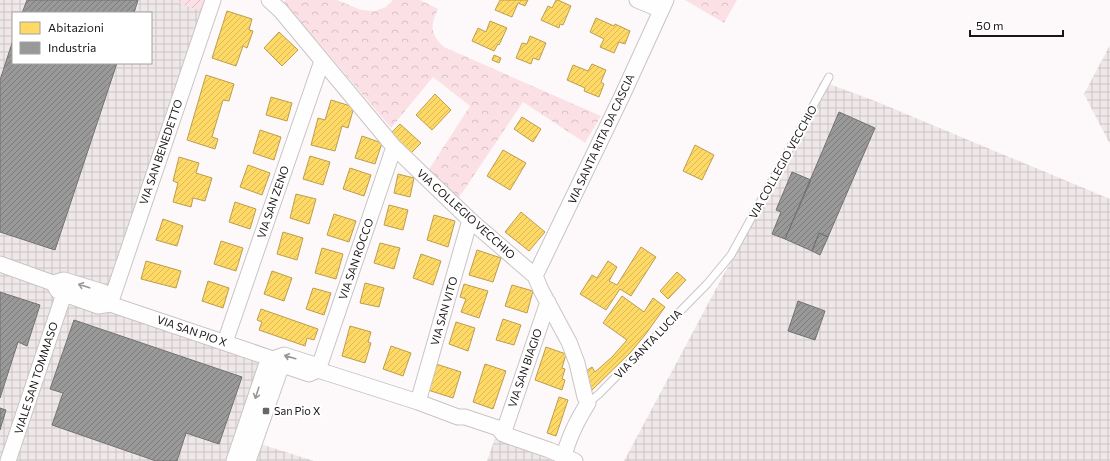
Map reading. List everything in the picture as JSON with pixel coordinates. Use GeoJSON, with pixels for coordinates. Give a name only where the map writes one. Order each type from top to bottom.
{"type":"FeatureCollection","features":[{"type":"Feature","properties":{"kind":"street","name":"VIA SAN BENEDETTO"},"geometry":{"type":"LineString","coordinates":[[110,304],[213,0]]}},
{"type":"Feature","properties":{"kind":"street","name":"VIA COLLEGIO VECCHIO"},"geometry":{"type":"LineString","coordinates":[[269,0],[281,11],[394,148],[470,220],[535,276],[569,342],[577,363],[585,397],[588,403]]}},
{"type":"Feature","properties":{"kind":"street"},"geometry":{"type":"LineString","coordinates":[[637,0],[663,5]]}},
{"type":"Feature","properties":{"kind":"street","name":"VIA SANTA RITA DA CASCIA"},"geometry":{"type":"LineString","coordinates":[[535,276],[622,96],[663,5]]}},
{"type":"Feature","properties":{"kind":"street","name":"VIA SAN ZENO"},"geometry":{"type":"LineString","coordinates":[[225,342],[322,61]]}},
{"type":"Feature","properties":{"kind":"street","name":"VIA SAN ROCCO"},"geometry":{"type":"LineString","coordinates":[[318,370],[394,148]]}},
{"type":"Feature","properties":{"kind":"street","name":"VIA SAN VITO"},"geometry":{"type":"LineString","coordinates":[[418,402],[470,220]]}},
{"type":"Feature","properties":{"kind":"street","name":"VIA SAN PIO X"},"geometry":{"type":"LineString","coordinates":[[0,264],[53,283],[64,280],[103,292],[110,304]]}},
{"type":"Feature","properties":{"kind":"street","name":"VIA SAN PIO X"},"geometry":{"type":"LineString","coordinates":[[53,283],[58,291],[98,306],[110,304],[273,358],[282,365],[309,374],[318,370],[418,402],[458,417],[464,426],[497,438],[503,434],[570,459]]}},
{"type":"Feature","properties":{"kind":"street","name":"VIALE SAN TOMMASO"},"geometry":{"type":"LineString","coordinates":[[8,461],[64,294]]}},
{"type":"Feature","properties":{"kind":"street","name":"VIA SAN BIAGIO"},"geometry":{"type":"LineString","coordinates":[[503,434],[548,302]]}},
{"type":"Feature","properties":{"kind":"street"},"geometry":{"type":"LineString","coordinates":[[234,461],[266,366],[273,358],[280,370],[248,461]]}},
{"type":"Feature","properties":{"kind":"street"},"geometry":{"type":"LineString","coordinates":[[570,459],[566,447],[580,416],[588,403]]}},
{"type":"Feature","properties":{"kind":"lane","name":"VIA COLLEGIO VECCHIO"},"geometry":{"type":"LineString","coordinates":[[707,284],[731,255],[829,77]]}},
{"type":"Feature","properties":{"kind":"lane","name":"VIA SANTA LUCIA"},"geometry":{"type":"LineString","coordinates":[[588,403],[599,394],[707,284]]}},
{"type":"Feature","properties":{"kind":"shaded area"},"geometry":{"type":"Polygon","coordinates":[[[0,0],[212,0],[109,309],[275,365],[251,441],[314,461],[0,461],[0,0]]]}},
{"type":"Feature","properties":{"kind":"shaded area"},"geometry":{"type":"Polygon","coordinates":[[[1110,45],[1110,144],[1084,94],[1110,45]]]}},
{"type":"Feature","properties":{"kind":"shaded area"},"geometry":{"type":"Polygon","coordinates":[[[821,81],[875,101],[1110,199],[1110,461],[624,461],[764,199],[821,81]]]}},
{"type":"Feature","properties":{"kind":"shaded area"},"geometry":{"type":"Polygon","coordinates":[[[495,438],[553,461],[487,461],[495,438]]]}},
{"type":"Feature","properties":{"kind":"green space"},"geometry":{"type":"Polygon","coordinates":[[[181,0],[209,0],[205,12],[180,4],[181,0]]]}},
{"type":"Feature","properties":{"kind":"green space"},"geometry":{"type":"Polygon","coordinates":[[[285,0],[337,0],[361,10],[375,11],[386,7],[393,0],[420,0],[438,9],[434,20],[433,30],[436,38],[444,47],[601,116],[585,143],[523,102],[458,199],[428,171],[470,106],[433,77],[391,128],[284,2],[285,0]]]}},
{"type":"Feature","properties":{"kind":"green space"},"geometry":{"type":"Polygon","coordinates":[[[685,0],[737,0],[724,23],[685,0]]]}},
{"type":"Feature","properties":{"kind":"building: Abitazioni"},"geometry":{"type":"Polygon","coordinates":[[[500,0],[528,0],[525,6],[518,3],[512,17],[495,10],[500,0]]]}},
{"type":"Feature","properties":{"kind":"building: Abitazioni"},"geometry":{"type":"Polygon","coordinates":[[[556,0],[571,6],[563,25],[560,24],[559,28],[541,20],[548,6],[552,8],[556,0]]]}},
{"type":"Feature","properties":{"kind":"building: Abitazioni"},"geometry":{"type":"Polygon","coordinates":[[[227,11],[252,19],[249,30],[253,31],[247,48],[243,46],[236,66],[212,58],[227,11]]]}},
{"type":"Feature","properties":{"kind":"building: Abitazioni"},"geometry":{"type":"Polygon","coordinates":[[[596,18],[630,31],[625,44],[619,42],[614,53],[600,47],[604,39],[590,32],[596,18]]]}},
{"type":"Feature","properties":{"kind":"building: Abitazioni"},"geometry":{"type":"Polygon","coordinates":[[[490,21],[507,28],[499,45],[498,44],[494,51],[472,41],[478,28],[486,32],[490,21]]]}},
{"type":"Feature","properties":{"kind":"building: Abitazioni"},"geometry":{"type":"Polygon","coordinates":[[[279,32],[298,50],[282,66],[264,48],[279,32]]]}},
{"type":"Feature","properties":{"kind":"building: Abitazioni"},"geometry":{"type":"Polygon","coordinates":[[[530,36],[546,43],[539,60],[533,58],[531,64],[516,58],[522,43],[527,44],[530,36]]]}},
{"type":"Feature","properties":{"kind":"building: Abitazioni"},"geometry":{"type":"Polygon","coordinates":[[[494,55],[501,58],[499,63],[492,60],[494,55]]]}},
{"type":"Feature","properties":{"kind":"building: Abitazioni"},"geometry":{"type":"Polygon","coordinates":[[[592,64],[606,70],[601,82],[604,84],[599,97],[584,91],[585,88],[567,80],[573,65],[588,71],[592,64]]]}},
{"type":"Feature","properties":{"kind":"building: Abitazioni"},"geometry":{"type":"Polygon","coordinates":[[[206,75],[234,84],[229,101],[223,100],[212,137],[218,139],[215,149],[187,140],[206,75]]]}},
{"type":"Feature","properties":{"kind":"building: Abitazioni"},"geometry":{"type":"Polygon","coordinates":[[[435,94],[451,110],[432,130],[416,115],[435,94]]]}},
{"type":"Feature","properties":{"kind":"building: Abitazioni"},"geometry":{"type":"Polygon","coordinates":[[[271,97],[292,103],[287,121],[266,115],[271,97]]]}},
{"type":"Feature","properties":{"kind":"building: Abitazioni"},"geometry":{"type":"Polygon","coordinates":[[[331,100],[354,107],[348,128],[342,126],[335,151],[311,145],[318,118],[325,120],[331,100]]]}},
{"type":"Feature","properties":{"kind":"building: Abitazioni"},"geometry":{"type":"Polygon","coordinates":[[[522,117],[541,129],[533,142],[514,129],[522,117]]]}},
{"type":"Feature","properties":{"kind":"building: Abitazioni"},"geometry":{"type":"Polygon","coordinates":[[[400,124],[421,143],[411,153],[391,133],[400,124]]]}},
{"type":"Feature","properties":{"kind":"building: Abitazioni"},"geometry":{"type":"Polygon","coordinates":[[[260,130],[281,137],[274,160],[253,153],[260,130]]]}},
{"type":"Feature","properties":{"kind":"building: Abitazioni"},"geometry":{"type":"Polygon","coordinates":[[[362,136],[382,143],[375,164],[355,158],[362,136]]]}},
{"type":"Feature","properties":{"kind":"building: Abitazioni"},"geometry":{"type":"Polygon","coordinates":[[[695,145],[714,155],[702,180],[683,171],[695,145]]]}},
{"type":"Feature","properties":{"kind":"building: Abitazioni"},"geometry":{"type":"Polygon","coordinates":[[[503,150],[526,163],[510,190],[487,176],[503,150]]]}},
{"type":"Feature","properties":{"kind":"building: Abitazioni"},"geometry":{"type":"Polygon","coordinates":[[[310,156],[330,162],[323,185],[303,179],[310,156]]]}},
{"type":"Feature","properties":{"kind":"building: Abitazioni"},"geometry":{"type":"Polygon","coordinates":[[[179,157],[199,163],[196,173],[212,178],[205,201],[193,198],[191,207],[173,202],[178,183],[173,181],[179,157]]]}},
{"type":"Feature","properties":{"kind":"building: Abitazioni"},"geometry":{"type":"Polygon","coordinates":[[[248,165],[270,173],[262,195],[240,187],[248,165]]]}},
{"type":"Feature","properties":{"kind":"building: Abitazioni"},"geometry":{"type":"Polygon","coordinates":[[[350,168],[371,175],[364,196],[343,189],[350,168]]]}},
{"type":"Feature","properties":{"kind":"building: Abitazioni"},"geometry":{"type":"Polygon","coordinates":[[[398,174],[414,178],[410,197],[394,193],[398,174]]]}},
{"type":"Feature","properties":{"kind":"building: Abitazioni"},"geometry":{"type":"Polygon","coordinates":[[[296,194],[316,199],[309,224],[290,218],[296,194]]]}},
{"type":"Feature","properties":{"kind":"building: Abitazioni"},"geometry":{"type":"Polygon","coordinates":[[[235,202],[256,209],[250,229],[229,222],[235,202]]]}},
{"type":"Feature","properties":{"kind":"building: Abitazioni"},"geometry":{"type":"Polygon","coordinates":[[[389,205],[408,210],[403,230],[384,225],[389,205]]]}},
{"type":"Feature","properties":{"kind":"building: Abitazioni"},"geometry":{"type":"Polygon","coordinates":[[[521,212],[545,232],[529,251],[505,232],[521,212]]]}},
{"type":"Feature","properties":{"kind":"building: Abitazioni"},"geometry":{"type":"Polygon","coordinates":[[[334,214],[356,221],[349,242],[327,235],[334,214]]]}},
{"type":"Feature","properties":{"kind":"building: Abitazioni"},"geometry":{"type":"Polygon","coordinates":[[[434,215],[455,221],[448,247],[427,240],[434,215]]]}},
{"type":"Feature","properties":{"kind":"building: Abitazioni"},"geometry":{"type":"Polygon","coordinates":[[[163,219],[183,226],[177,246],[156,240],[163,219]]]}},
{"type":"Feature","properties":{"kind":"building: Abitazioni"},"geometry":{"type":"Polygon","coordinates":[[[283,232],[303,238],[297,260],[277,254],[283,232]]]}},
{"type":"Feature","properties":{"kind":"building: Abitazioni"},"geometry":{"type":"Polygon","coordinates":[[[221,241],[243,248],[236,271],[214,264],[221,241]]]}},
{"type":"Feature","properties":{"kind":"building: Abitazioni"},"geometry":{"type":"Polygon","coordinates":[[[380,243],[400,248],[394,269],[374,263],[380,243]]]}},
{"type":"Feature","properties":{"kind":"building: Abitazioni"},"geometry":{"type":"Polygon","coordinates":[[[641,247],[656,257],[631,296],[620,289],[606,310],[580,294],[592,275],[597,278],[608,261],[617,267],[609,281],[617,285],[641,247]]]}},
{"type":"Feature","properties":{"kind":"building: Abitazioni"},"geometry":{"type":"Polygon","coordinates":[[[322,248],[343,254],[336,279],[315,273],[322,248]]]}},
{"type":"Feature","properties":{"kind":"building: Abitazioni"},"geometry":{"type":"Polygon","coordinates":[[[477,250],[501,258],[493,282],[469,275],[477,250]]]}},
{"type":"Feature","properties":{"kind":"building: Abitazioni"},"geometry":{"type":"Polygon","coordinates":[[[421,254],[441,261],[433,285],[413,278],[421,254]]]}},
{"type":"Feature","properties":{"kind":"building: Abitazioni"},"geometry":{"type":"Polygon","coordinates":[[[146,261],[181,271],[176,288],[141,279],[146,261]]]}},
{"type":"Feature","properties":{"kind":"building: Abitazioni"},"geometry":{"type":"Polygon","coordinates":[[[272,271],[292,278],[284,301],[264,294],[272,271]]]}},
{"type":"Feature","properties":{"kind":"building: Abitazioni"},"geometry":{"type":"Polygon","coordinates":[[[677,272],[686,280],[668,299],[660,291],[677,272]]]}},
{"type":"Feature","properties":{"kind":"building: Abitazioni"},"geometry":{"type":"Polygon","coordinates":[[[208,281],[229,288],[223,308],[202,301],[208,281]]]}},
{"type":"Feature","properties":{"kind":"building: Abitazioni"},"geometry":{"type":"Polygon","coordinates":[[[365,283],[384,288],[379,307],[360,303],[365,283]]]}},
{"type":"Feature","properties":{"kind":"building: Abitazioni"},"geometry":{"type":"Polygon","coordinates":[[[464,284],[488,291],[479,318],[461,312],[466,299],[460,297],[464,284]]]}},
{"type":"Feature","properties":{"kind":"building: Abitazioni"},"geometry":{"type":"Polygon","coordinates":[[[512,285],[533,291],[527,313],[505,306],[512,285]]]}},
{"type":"Feature","properties":{"kind":"building: Abitazioni"},"geometry":{"type":"Polygon","coordinates":[[[313,288],[331,293],[324,315],[306,309],[313,288]]]}},
{"type":"Feature","properties":{"kind":"building: Abitazioni"},"geometry":{"type":"Polygon","coordinates":[[[622,296],[644,312],[653,298],[665,307],[630,353],[591,391],[583,373],[592,367],[595,372],[612,357],[627,340],[603,323],[622,296]]]}},
{"type":"Feature","properties":{"kind":"building: Abitazioni"},"geometry":{"type":"Polygon","coordinates":[[[261,309],[318,329],[314,340],[307,338],[305,346],[259,330],[262,322],[257,320],[261,309]]]}},
{"type":"Feature","properties":{"kind":"building: Abitazioni"},"geometry":{"type":"Polygon","coordinates":[[[503,319],[521,325],[514,345],[496,340],[503,319]]]}},
{"type":"Feature","properties":{"kind":"building: Abitazioni"},"geometry":{"type":"Polygon","coordinates":[[[456,322],[475,328],[468,351],[449,344],[456,322]]]}},
{"type":"Feature","properties":{"kind":"building: Abitazioni"},"geometry":{"type":"Polygon","coordinates":[[[350,326],[371,332],[368,342],[371,343],[365,363],[342,356],[350,326]]]}},
{"type":"Feature","properties":{"kind":"building: Abitazioni"},"geometry":{"type":"Polygon","coordinates":[[[391,346],[411,353],[403,376],[383,369],[391,346]]]}},
{"type":"Feature","properties":{"kind":"building: Abitazioni"},"geometry":{"type":"Polygon","coordinates":[[[546,347],[566,354],[562,368],[565,369],[562,379],[565,380],[562,390],[535,380],[546,347]]]}},
{"type":"Feature","properties":{"kind":"building: Abitazioni"},"geometry":{"type":"Polygon","coordinates":[[[436,364],[461,372],[453,398],[428,390],[436,364]]]}},
{"type":"Feature","properties":{"kind":"building: Abitazioni"},"geometry":{"type":"Polygon","coordinates":[[[485,364],[506,371],[493,409],[473,402],[485,364]]]}},
{"type":"Feature","properties":{"kind":"building: Abitazioni"},"geometry":{"type":"Polygon","coordinates":[[[559,397],[568,400],[556,436],[547,433],[559,397]]]}},
{"type":"Feature","properties":{"kind":"building: Industria"},"geometry":{"type":"Polygon","coordinates":[[[27,0],[138,0],[134,12],[22,12],[27,0]]]}},
{"type":"Feature","properties":{"kind":"building: Industria"},"geometry":{"type":"Polygon","coordinates":[[[12,43],[12,64],[117,64],[55,250],[0,232],[0,80],[12,43]]]}},
{"type":"Feature","properties":{"kind":"building: Industria"},"geometry":{"type":"Polygon","coordinates":[[[839,112],[875,128],[828,237],[819,233],[812,251],[785,239],[839,112]]]}},
{"type":"Feature","properties":{"kind":"building: Industria"},"geometry":{"type":"Polygon","coordinates":[[[792,172],[811,180],[785,239],[772,234],[781,212],[776,210],[792,172]]]}},
{"type":"Feature","properties":{"kind":"building: Industria"},"geometry":{"type":"Polygon","coordinates":[[[819,233],[828,237],[820,255],[812,251],[819,233]]]}},
{"type":"Feature","properties":{"kind":"building: Industria"},"geometry":{"type":"Polygon","coordinates":[[[0,292],[40,305],[27,346],[18,342],[0,398],[0,292]]]}},
{"type":"Feature","properties":{"kind":"building: Industria"},"geometry":{"type":"Polygon","coordinates":[[[798,301],[825,311],[815,340],[788,331],[798,301]]]}},
{"type":"Feature","properties":{"kind":"building: Industria"},"geometry":{"type":"Polygon","coordinates":[[[74,320],[242,377],[219,444],[186,433],[177,461],[156,461],[52,425],[63,393],[50,389],[74,320]]]}},
{"type":"Feature","properties":{"kind":"building: Industria"},"geometry":{"type":"Polygon","coordinates":[[[0,408],[6,410],[0,430],[0,408]]]}},
{"type":"Feature","properties":{"kind":"place","name":"San Pio X"},"geometry":{"type":"Point","coordinates":[266,411]}}]}
